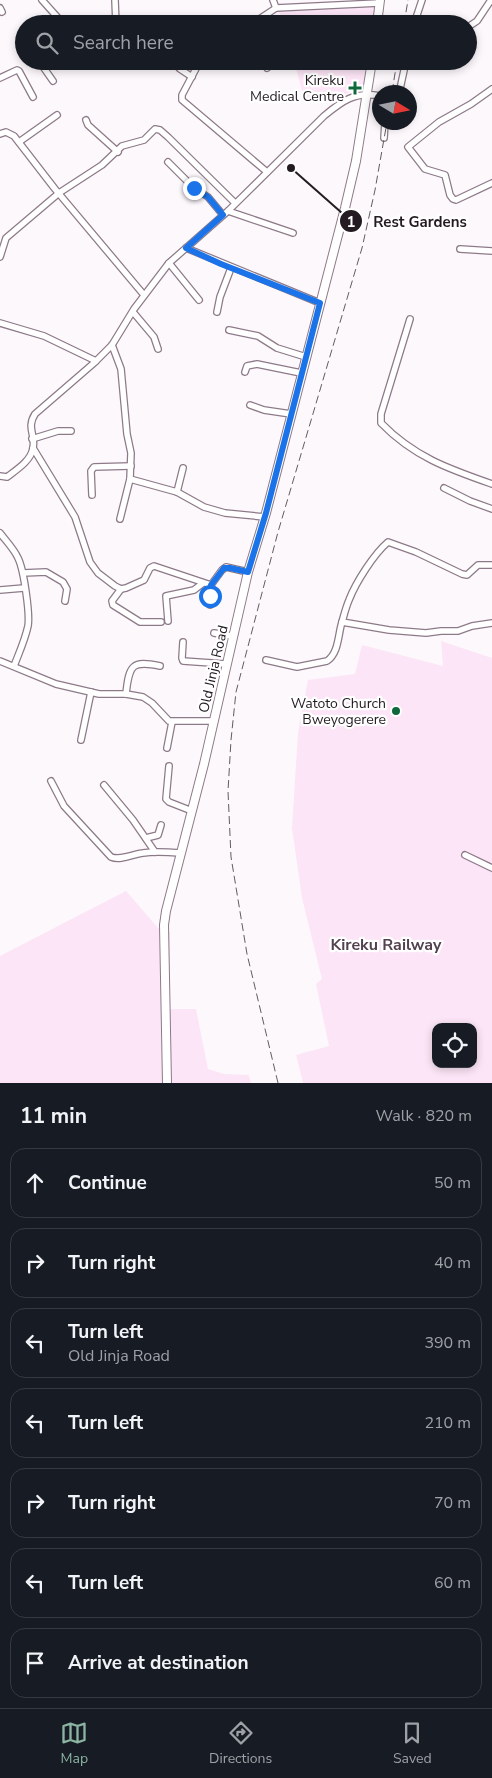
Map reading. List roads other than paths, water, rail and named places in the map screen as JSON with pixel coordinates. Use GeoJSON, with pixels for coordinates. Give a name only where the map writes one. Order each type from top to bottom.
{"type":"FeatureCollection","features":[{"type":"Feature","properties":{"kind":"main road"},"geometry":{"type":"LineString","coordinates":[[378,15],[380,1]]}},
{"type":"Feature","properties":{"kind":"main road","name":"Old Jinja Road"},"geometry":{"type":"LineString","coordinates":[[166,1083],[164,925],[248,572],[265,517],[347,201],[371,70]]}},
{"type":"Feature","properties":{"kind":"street"},"geometry":{"type":"LineString","coordinates":[[42,0],[54,15]]}},
{"type":"Feature","properties":{"kind":"street"},"geometry":{"type":"LineString","coordinates":[[115,0],[116,15]]}},
{"type":"Feature","properties":{"kind":"street"},"geometry":{"type":"LineString","coordinates":[[273,0],[276,8]]}},
{"type":"Feature","properties":{"kind":"street"},"geometry":{"type":"LineString","coordinates":[[417,15],[422,0]]}},
{"type":"Feature","properties":{"kind":"street"},"geometry":{"type":"LineString","coordinates":[[477,21],[491,0]]}},
{"type":"Feature","properties":{"kind":"street"},"geometry":{"type":"LineString","coordinates":[[266,15],[276,8],[380,1]]}},
{"type":"Feature","properties":{"kind":"street"},"geometry":{"type":"LineString","coordinates":[[0,78],[17,70],[19,71],[33,97]]}},
{"type":"Feature","properties":{"kind":"street"},"geometry":{"type":"LineString","coordinates":[[45,70],[53,81]]}},
{"type":"Feature","properties":{"kind":"street"},"geometry":{"type":"LineString","coordinates":[[182,70],[192,76]]}},
{"type":"Feature","properties":{"kind":"street"},"geometry":{"type":"LineString","coordinates":[[195,70],[182,98],[183,102],[267,172]]}},
{"type":"Feature","properties":{"kind":"street"},"geometry":{"type":"LineString","coordinates":[[401,85],[404,70]]}},
{"type":"Feature","properties":{"kind":"street"},"geometry":{"type":"LineString","coordinates":[[492,89],[439,122],[408,147],[425,169],[445,175],[450,195],[454,200],[492,183]]}},
{"type":"Feature","properties":{"kind":"street"},"geometry":{"type":"LineString","coordinates":[[211,585],[154,566],[150,568],[144,580],[120,589],[92,568],[75,517],[33,448],[30,425],[35,414],[112,345],[132,312],[169,263],[226,213],[324,116],[348,99],[372,95]]}},
{"type":"Feature","properties":{"kind":"street"},"geometry":{"type":"LineString","coordinates":[[19,142],[57,115]]}},
{"type":"Feature","properties":{"kind":"street"},"geometry":{"type":"LineString","coordinates":[[86,120],[118,152]]}},
{"type":"Feature","properties":{"kind":"street"},"geometry":{"type":"LineString","coordinates":[[0,257],[4,239],[59,194],[102,165],[118,152],[122,146],[144,140],[154,129],[168,137],[235,203]]}},
{"type":"Feature","properties":{"kind":"street"},"geometry":{"type":"LineString","coordinates":[[384,130],[384,138]]}},
{"type":"Feature","properties":{"kind":"street"},"geometry":{"type":"LineString","coordinates":[[0,134],[9,132],[14,136],[59,194],[144,295]]}},
{"type":"Feature","properties":{"kind":"street"},"geometry":{"type":"LineString","coordinates":[[168,162],[194,188],[208,197],[226,213],[293,233]]}},
{"type":"Feature","properties":{"kind":"street"},"geometry":{"type":"LineString","coordinates":[[186,248],[320,303]]}},
{"type":"Feature","properties":{"kind":"street"},"geometry":{"type":"LineString","coordinates":[[460,249],[492,251]]}},
{"type":"Feature","properties":{"kind":"street"},"geometry":{"type":"LineString","coordinates":[[169,263],[199,300]]}},
{"type":"Feature","properties":{"kind":"street"},"geometry":{"type":"LineString","coordinates":[[217,312],[220,297],[231,268]]}},
{"type":"Feature","properties":{"kind":"street"},"geometry":{"type":"LineString","coordinates":[[132,312],[154,337],[158,349]]}},
{"type":"Feature","properties":{"kind":"street"},"geometry":{"type":"LineString","coordinates":[[410,319],[381,414],[382,423],[402,442],[432,462],[492,484]]}},
{"type":"Feature","properties":{"kind":"street"},"geometry":{"type":"LineString","coordinates":[[0,323],[44,336],[96,361]]}},
{"type":"Feature","properties":{"kind":"street"},"geometry":{"type":"LineString","coordinates":[[229,330],[258,336],[277,348],[306,357]]}},
{"type":"Feature","properties":{"kind":"street"},"geometry":{"type":"LineString","coordinates":[[112,345],[121,369],[127,434],[131,449],[130,479],[120,519]]}},
{"type":"Feature","properties":{"kind":"street"},"geometry":{"type":"LineString","coordinates":[[245,372],[247,366],[257,364],[302,373]]}},
{"type":"Feature","properties":{"kind":"street"},"geometry":{"type":"LineString","coordinates":[[250,405],[264,410],[291,414]]}},
{"type":"Feature","properties":{"kind":"street"},"geometry":{"type":"LineString","coordinates":[[32,439],[58,431],[71,431]]}},
{"type":"Feature","properties":{"kind":"street"},"geometry":{"type":"LineString","coordinates":[[1,479],[20,467],[27,460],[33,448]]}},
{"type":"Feature","properties":{"kind":"street"},"geometry":{"type":"LineString","coordinates":[[92,495],[91,471],[94,467],[131,466]]}},
{"type":"Feature","properties":{"kind":"street"},"geometry":{"type":"LineString","coordinates":[[177,492],[183,468]]}},
{"type":"Feature","properties":{"kind":"street"},"geometry":{"type":"LineString","coordinates":[[130,479],[177,492],[204,507],[225,513],[265,517]]}},
{"type":"Feature","properties":{"kind":"street"},"geometry":{"type":"LineString","coordinates":[[444,488],[492,509]]}},
{"type":"Feature","properties":{"kind":"street"},"geometry":{"type":"LineString","coordinates":[[0,533],[15,551],[24,573],[28,623],[14,666]]}},
{"type":"Feature","properties":{"kind":"street"},"geometry":{"type":"LineString","coordinates":[[266,660],[297,667],[327,661],[332,657],[354,589],[388,542],[416,552],[462,574],[467,575],[478,565],[492,565]]}},
{"type":"Feature","properties":{"kind":"street"},"geometry":{"type":"LineString","coordinates":[[210,604],[211,585],[222,570],[226,567],[248,572]]}},
{"type":"Feature","properties":{"kind":"street"},"geometry":{"type":"LineString","coordinates":[[24,573],[46,572],[63,582],[67,589],[65,602]]}},
{"type":"Feature","properties":{"kind":"street"},"geometry":{"type":"LineString","coordinates":[[168,621],[166,596],[194,590],[203,583]]}},
{"type":"Feature","properties":{"kind":"street"},"geometry":{"type":"LineString","coordinates":[[0,590],[24,588]]}},
{"type":"Feature","properties":{"kind":"street"},"geometry":{"type":"LineString","coordinates":[[120,589],[112,601],[113,605],[140,622],[160,622]]}},
{"type":"Feature","properties":{"kind":"street"},"geometry":{"type":"LineString","coordinates":[[342,622],[389,630],[426,633],[458,631],[472,626],[492,623]]}},
{"type":"Feature","properties":{"kind":"street"},"geometry":{"type":"LineString","coordinates":[[214,633],[232,636]]}},
{"type":"Feature","properties":{"kind":"street"},"geometry":{"type":"LineString","coordinates":[[184,642],[183,661],[226,664]]}},
{"type":"Feature","properties":{"kind":"street"},"geometry":{"type":"LineString","coordinates":[[0,661],[44,680],[91,692],[110,695],[137,695],[148,700],[168,722],[214,721]]}},
{"type":"Feature","properties":{"kind":"street"},"geometry":{"type":"LineString","coordinates":[[126,694],[127,681],[131,670],[136,664],[142,662],[160,666]]}},
{"type":"Feature","properties":{"kind":"street"},"geometry":{"type":"LineString","coordinates":[[81,740],[91,692]]}},
{"type":"Feature","properties":{"kind":"street"},"geometry":{"type":"LineString","coordinates":[[167,748],[172,722]]}},
{"type":"Feature","properties":{"kind":"street"},"geometry":{"type":"LineString","coordinates":[[169,766],[166,798],[169,802],[192,811]]}},
{"type":"Feature","properties":{"kind":"street"},"geometry":{"type":"LineString","coordinates":[[51,781],[64,806],[111,857],[155,852],[180,853]]}},
{"type":"Feature","properties":{"kind":"street"},"geometry":{"type":"LineString","coordinates":[[104,785],[155,852]]}},
{"type":"Feature","properties":{"kind":"street"},"geometry":{"type":"LineString","coordinates":[[146,838],[158,834],[161,824]]}},
{"type":"Feature","properties":{"kind":"street"},"geometry":{"type":"LineString","coordinates":[[465,855],[492,868]]}},
{"type":"Feature","properties":{"kind":"railway"},"geometry":{"type":"LineString","coordinates":[[406,15],[408,0]]}},
{"type":"Feature","properties":{"kind":"railway"},"geometry":{"type":"LineString","coordinates":[[393,85],[396,70]]}},
{"type":"Feature","properties":{"kind":"railway"},"geometry":{"type":"LineString","coordinates":[[278,1083],[247,954],[231,857],[228,791],[236,692],[278,532],[362,248],[386,130]]}},
{"type":"Feature","properties":{"kind":"place","name":"Kireku Medical Centre"},"geometry":{"type":"Point","coordinates":[355,88]}},
{"type":"Feature","properties":{"kind":"place","name":"Rest Gardens"},"geometry":{"type":"Point","coordinates":[291,168]}},
{"type":"Feature","properties":{"kind":"place","name":"Watoto Church Bweyogerere"},"geometry":{"type":"Point","coordinates":[396,711]}},
{"type":"Feature","properties":{"kind":"district","name":"Kireku Railway"},"geometry":{"type":"Point","coordinates":[386,944]}}]}
